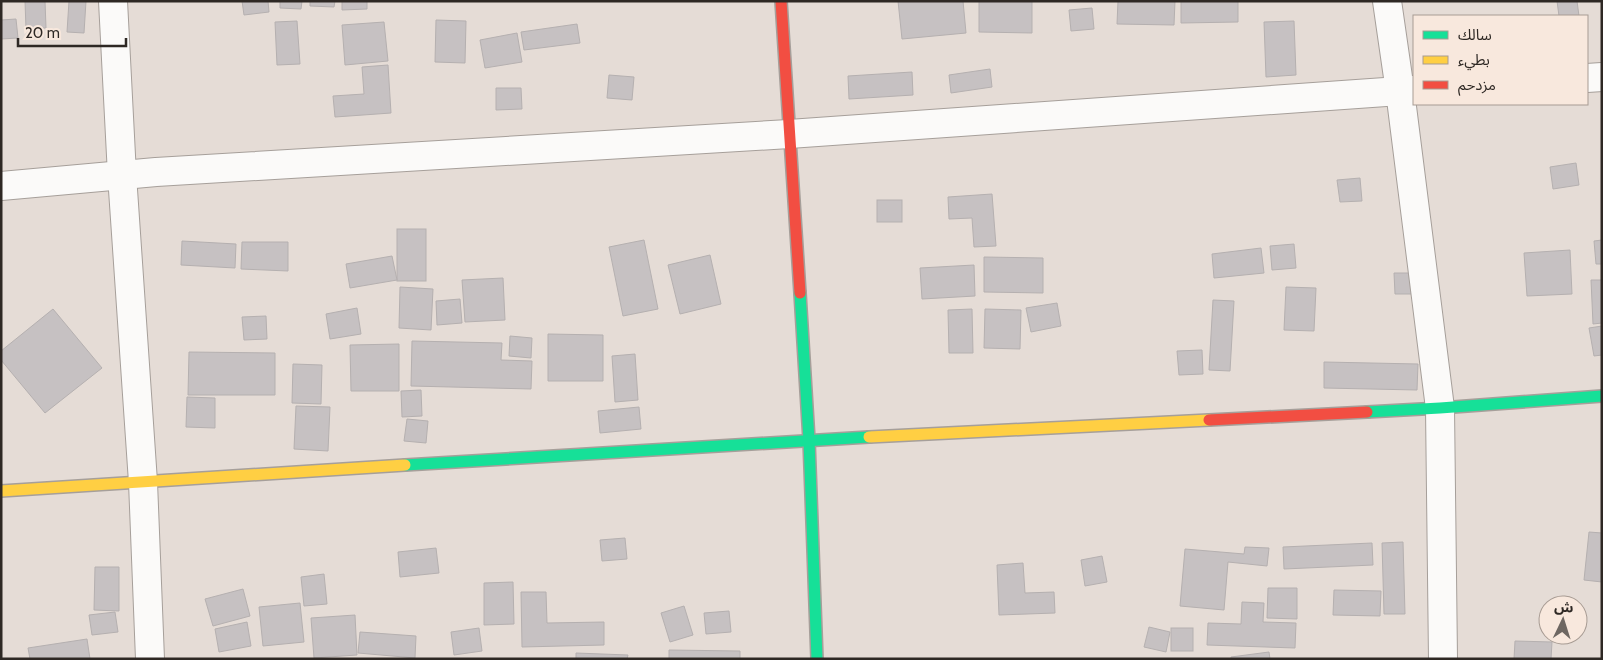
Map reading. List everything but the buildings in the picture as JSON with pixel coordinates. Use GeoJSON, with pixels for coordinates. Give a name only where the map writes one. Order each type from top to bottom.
{"type":"FeatureCollection","features":[{"type":"Feature","properties":{"kind":"street"},"geometry":{"type":"LineString","coordinates":[[112,1],[143,482],[150,659]]}},
{"type":"Feature","properties":{"kind":"street"},"geometry":{"type":"LineString","coordinates":[[781,1],[808,440],[817,659]]}},
{"type":"Feature","properties":{"kind":"street"},"geometry":{"type":"LineString","coordinates":[[1387,1],[1407,90],[1440,408],[1443,659]]}},
{"type":"Feature","properties":{"kind":"street"},"geometry":{"type":"LineString","coordinates":[[1588,78],[1602,77]]}},
{"type":"Feature","properties":{"kind":"street"},"geometry":{"type":"LineString","coordinates":[[1,186],[122,175],[789,134],[1407,90]]}},
{"type":"Feature","properties":{"kind":"street"},"geometry":{"type":"LineString","coordinates":[[1,491],[808,440],[1440,408],[1602,396]]}},
{"type":"Feature","properties":{"kind":"traffic: fast"},"geometry":{"type":"LineString","coordinates":[[800,293],[809,440],[817,659]]}},
{"type":"Feature","properties":{"kind":"traffic: fast"},"geometry":{"type":"LineString","coordinates":[[1367,412],[1602,396]]}},
{"type":"Feature","properties":{"kind":"traffic: fast"},"geometry":{"type":"LineString","coordinates":[[405,465],[869,437]]}},
{"type":"Feature","properties":{"kind":"traffic: slow"},"geometry":{"type":"LineString","coordinates":[[869,437],[1209,420]]}},
{"type":"Feature","properties":{"kind":"traffic: slow"},"geometry":{"type":"LineString","coordinates":[[1,491],[405,465]]}},
{"type":"Feature","properties":{"kind":"traffic: jam"},"geometry":{"type":"LineString","coordinates":[[781,1],[800,293]]}},
{"type":"Feature","properties":{"kind":"traffic: jam"},"geometry":{"type":"LineString","coordinates":[[1209,420],[1367,412]]}}]}
